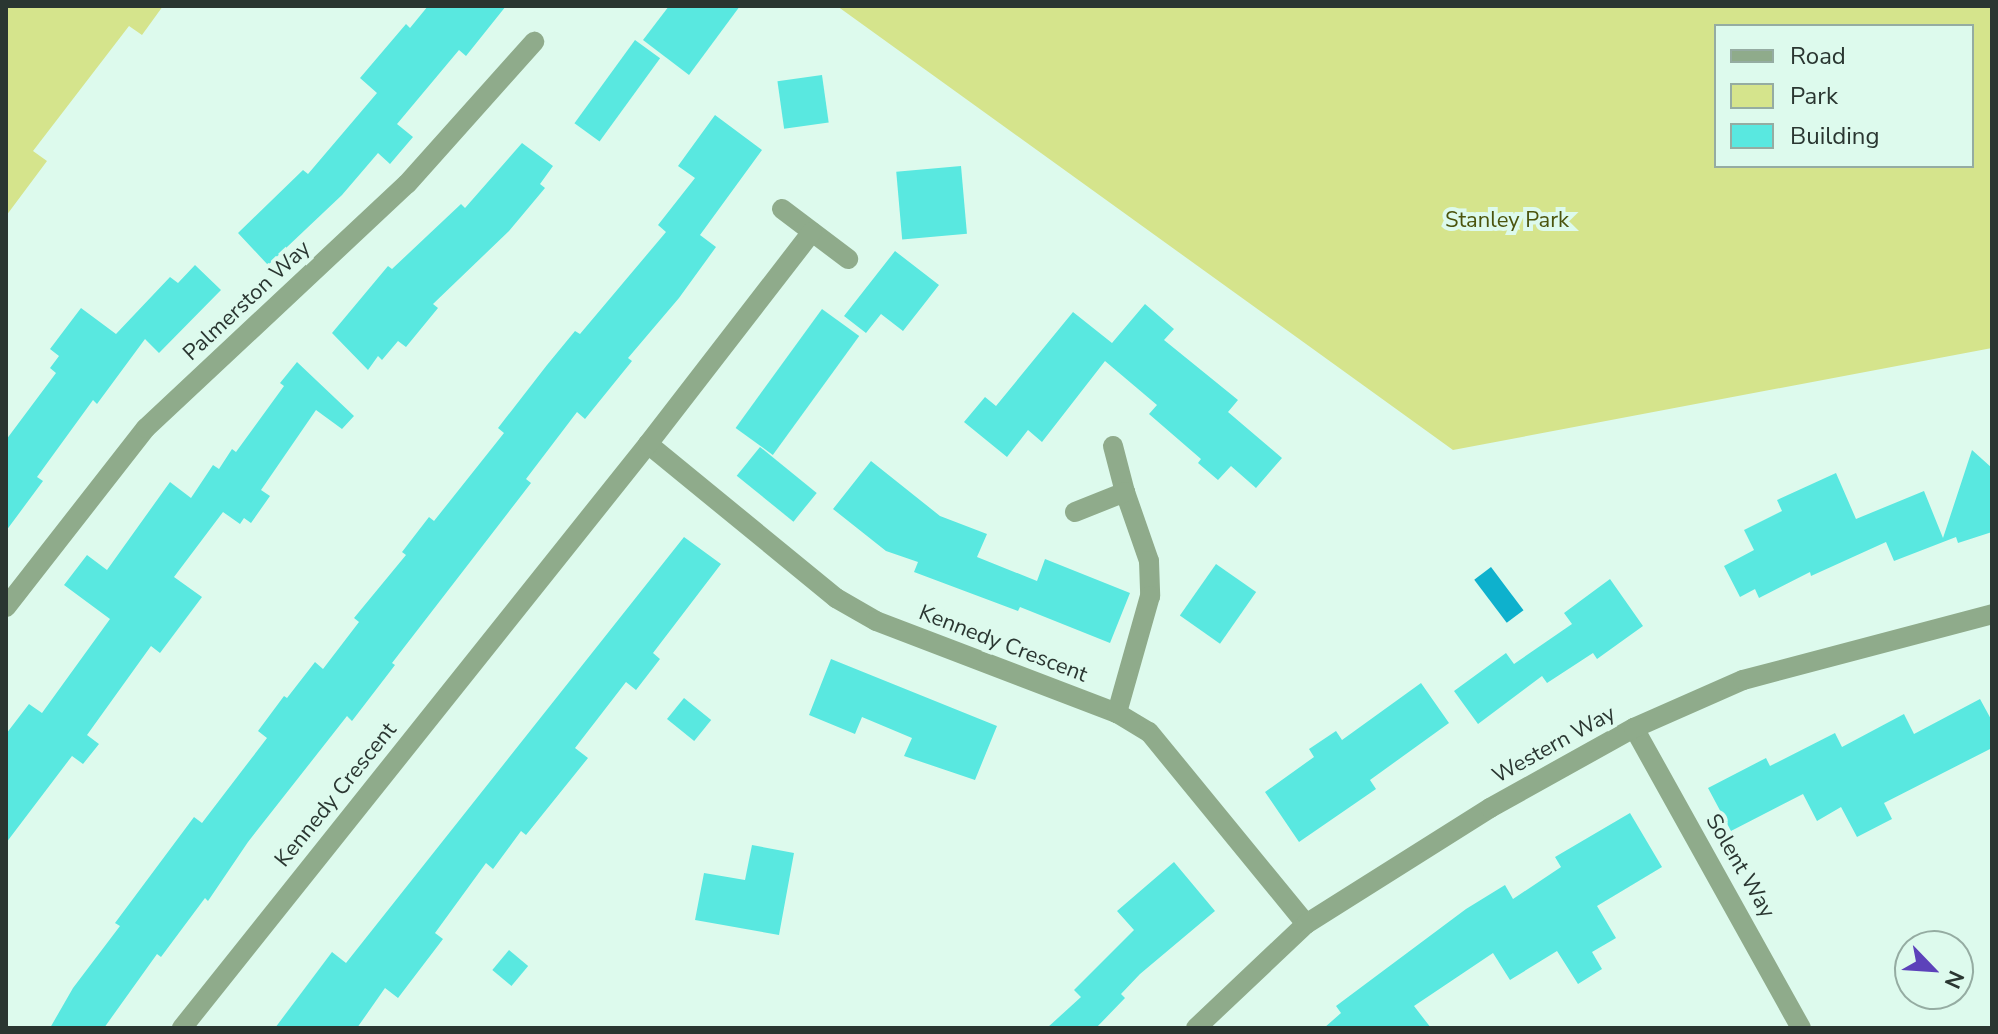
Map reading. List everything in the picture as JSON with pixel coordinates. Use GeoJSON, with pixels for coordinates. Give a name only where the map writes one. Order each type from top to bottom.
{"type":"FeatureCollection","features":[{"type":"Feature","properties":{"kind":"street","name":"Palmerston Way"},"geometry":{"type":"LineString","coordinates":[[6,607],[146,428],[407,184],[534,42]]}},
{"type":"Feature","properties":{"kind":"street"},"geometry":{"type":"LineString","coordinates":[[782,209],[848,259]]}},
{"type":"Feature","properties":{"kind":"street","name":"Kennedy Crescent"},"geometry":{"type":"LineString","coordinates":[[182,1028],[648,444],[812,232]]}},
{"type":"Feature","properties":{"kind":"street","name":"Kennedy Crescent"},"geometry":{"type":"LineString","coordinates":[[648,444],[827,593],[876,621],[1117,713],[1149,732],[1306,924]]}},
{"type":"Feature","properties":{"kind":"street"},"geometry":{"type":"LineString","coordinates":[[1113,446],[1149,561],[1150,596],[1117,713]]}},
{"type":"Feature","properties":{"kind":"street"},"geometry":{"type":"LineString","coordinates":[[1075,512],[1125,492]]}},
{"type":"Feature","properties":{"kind":"street","name":"Western Way"},"geometry":{"type":"LineString","coordinates":[[1196,1028],[1306,924],[1490,808],[1634,728],[1743,680],[1992,614]]}},
{"type":"Feature","properties":{"kind":"street","name":"Solent Way"},"geometry":{"type":"LineString","coordinates":[[1634,728],[1801,1028]]}},
{"type":"Feature","properties":{"kind":"green space"},"geometry":{"type":"Polygon","coordinates":[[[6,6],[163,6],[142,35],[129,26],[33,151],[47,161],[6,216],[6,6]]]}},
{"type":"Feature","properties":{"kind":"green space","name":"Stanley Park"},"geometry":{"type":"Polygon","coordinates":[[[837,6],[1992,6],[1992,348],[1453,450],[837,6]]]}},
{"type":"Feature","properties":{"kind":"water"},"geometry":{"type":"Polygon","coordinates":[[[1491,567],[1523,610],[1507,623],[1474,580],[1491,567]]]}},
{"type":"Feature","properties":{"kind":"building"},"geometry":{"type":"Polygon","coordinates":[[[428,6],[506,6],[466,56],[459,50],[397,124],[413,137],[390,164],[378,153],[342,195],[268,265],[238,233],[303,170],[308,174],[377,93],[360,78],[406,24],[410,28],[428,6]]]}},
{"type":"Feature","properties":{"kind":"building"},"geometry":{"type":"Polygon","coordinates":[[[669,6],[740,6],[689,75],[643,40],[669,6]]]}},
{"type":"Feature","properties":{"kind":"building"},"geometry":{"type":"Polygon","coordinates":[[[635,40],[660,58],[600,142],[574,123],[635,40]]]}},
{"type":"Feature","properties":{"kind":"building"},"geometry":{"type":"Polygon","coordinates":[[[822,75],[829,123],[784,129],[777,81],[822,75]]]}},
{"type":"Feature","properties":{"kind":"building"},"geometry":{"type":"Polygon","coordinates":[[[715,115],[762,150],[700,235],[716,247],[679,298],[628,358],[632,361],[585,419],[577,412],[526,479],[531,483],[392,663],[395,665],[352,721],[347,716],[248,842],[208,901],[205,898],[161,957],[157,954],[104,1028],[50,1028],[73,988],[120,926],[115,923],[194,817],[202,823],[267,738],[258,731],[284,696],[287,698],[315,662],[323,669],[359,622],[354,618],[406,555],[402,552],[429,517],[434,521],[504,433],[498,428],[547,365],[575,331],[580,334],[666,232],[658,225],[695,178],[678,166],[715,115]]]}},
{"type":"Feature","properties":{"kind":"building"},"geometry":{"type":"Polygon","coordinates":[[[522,143],[553,166],[540,184],[545,188],[509,231],[433,304],[438,308],[406,347],[398,341],[382,360],[378,356],[368,370],[332,333],[388,266],[392,269],[461,204],[465,208],[522,143]]]}},
{"type":"Feature","properties":{"kind":"building"},"geometry":{"type":"Polygon","coordinates":[[[961,166],[967,234],[902,239],[896,172],[961,166]]]}},
{"type":"Feature","properties":{"kind":"building"},"geometry":{"type":"Polygon","coordinates":[[[895,251],[939,285],[903,331],[881,314],[866,333],[844,316],[895,251]]]}},
{"type":"Feature","properties":{"kind":"building"},"geometry":{"type":"Polygon","coordinates":[[[195,265],[221,290],[159,353],[145,339],[97,404],[93,400],[37,477],[43,481],[6,531],[6,440],[56,373],[50,368],[59,356],[50,349],[81,308],[116,334],[170,277],[178,283],[195,265]]]}},
{"type":"Feature","properties":{"kind":"building"},"geometry":{"type":"Polygon","coordinates":[[[1145,304],[1174,329],[1164,340],[1238,400],[1228,412],[1282,458],[1256,488],[1231,466],[1218,480],[1198,463],[1201,459],[1149,414],[1157,405],[1105,361],[1042,442],[1028,430],[1007,457],[964,422],[985,397],[996,406],[1073,312],[1112,343],[1145,304]]]}},
{"type":"Feature","properties":{"kind":"building"},"geometry":{"type":"Polygon","coordinates":[[[822,309],[859,336],[773,455],[736,428],[822,309]]]}},
{"type":"Feature","properties":{"kind":"building"},"geometry":{"type":"Polygon","coordinates":[[[297,362],[354,416],[342,429],[316,410],[261,490],[270,496],[251,523],[244,518],[240,524],[223,512],[174,577],[202,597],[160,653],[151,646],[87,735],[99,744],[83,764],[72,756],[6,843],[6,734],[29,704],[42,713],[110,619],[64,585],[87,555],[107,570],[170,482],[191,498],[213,465],[219,469],[232,449],[236,452],[284,386],[280,383],[297,362]]]}},
{"type":"Feature","properties":{"kind":"building"},"geometry":{"type":"Polygon","coordinates":[[[760,447],[817,493],[793,522],[737,476],[760,447]]]}},
{"type":"Feature","properties":{"kind":"building"},"geometry":{"type":"Polygon","coordinates":[[[1972,450],[1992,468],[1992,532],[1958,543],[1956,537],[1894,561],[1886,542],[1811,576],[1810,572],[1759,598],[1755,589],[1740,597],[1724,566],[1754,550],[1744,530],[1782,511],[1777,500],[1836,473],[1856,519],[1924,491],[1943,538],[1972,450]]]}},
{"type":"Feature","properties":{"kind":"building"},"geometry":{"type":"Polygon","coordinates":[[[871,461],[940,516],[987,534],[977,557],[1037,581],[1045,559],[1130,593],[1110,643],[1020,607],[1018,611],[914,572],[918,562],[886,551],[833,509],[871,461]]]}},
{"type":"Feature","properties":{"kind":"building"},"geometry":{"type":"Polygon","coordinates":[[[684,537],[721,564],[653,653],[660,659],[636,690],[626,682],[575,748],[588,758],[526,835],[521,831],[493,869],[486,863],[435,933],[443,939],[398,998],[385,988],[357,1028],[275,1028],[332,952],[346,963],[684,537]]]}},
{"type":"Feature","properties":{"kind":"building"},"geometry":{"type":"Polygon","coordinates":[[[1216,564],[1256,592],[1220,644],[1180,616],[1216,564]]]}},
{"type":"Feature","properties":{"kind":"building"},"geometry":{"type":"Polygon","coordinates":[[[1610,579],[1643,626],[1597,659],[1593,653],[1547,683],[1542,676],[1478,724],[1454,691],[1506,653],[1514,664],[1572,624],[1564,613],[1610,579]]]}},
{"type":"Feature","properties":{"kind":"building"},"geometry":{"type":"Polygon","coordinates":[[[831,659],[997,726],[975,780],[904,756],[912,738],[862,717],[855,734],[809,715],[831,659]]]}},
{"type":"Feature","properties":{"kind":"building"},"geometry":{"type":"Polygon","coordinates":[[[1421,683],[1449,723],[1370,780],[1376,789],[1299,842],[1265,792],[1314,757],[1309,749],[1336,731],[1342,740],[1421,683]]]}},
{"type":"Feature","properties":{"kind":"building"},"geometry":{"type":"Polygon","coordinates":[[[684,698],[711,720],[694,741],[667,719],[684,698]]]}},
{"type":"Feature","properties":{"kind":"building"},"geometry":{"type":"Polygon","coordinates":[[[1980,699],[1992,721],[1992,748],[1884,803],[1892,819],[1857,837],[1841,807],[1817,821],[1803,794],[1731,831],[1708,788],[1766,758],[1770,766],[1835,733],[1842,747],[1904,714],[1914,734],[1980,699]]]}},
{"type":"Feature","properties":{"kind":"building"},"geometry":{"type":"Polygon","coordinates":[[[1630,813],[1662,867],[1597,906],[1616,938],[1592,952],[1602,969],[1578,984],[1557,951],[1510,980],[1493,953],[1414,1006],[1431,1028],[1324,1028],[1341,1013],[1336,1006],[1466,909],[1505,885],[1513,899],[1561,867],[1555,857],[1630,813]]]}},
{"type":"Feature","properties":{"kind":"building"},"geometry":{"type":"Polygon","coordinates":[[[752,845],[794,853],[779,935],[695,920],[704,873],[745,880],[752,845]]]}},
{"type":"Feature","properties":{"kind":"building"},"geometry":{"type":"Polygon","coordinates":[[[1174,862],[1215,911],[1140,974],[1121,994],[1125,998],[1096,1028],[1047,1028],[1081,997],[1074,990],[1134,930],[1117,911],[1174,862]]]}},
{"type":"Feature","properties":{"kind":"building"},"geometry":{"type":"Polygon","coordinates":[[[509,950],[528,966],[511,986],[492,970],[509,950]]]}}]}
